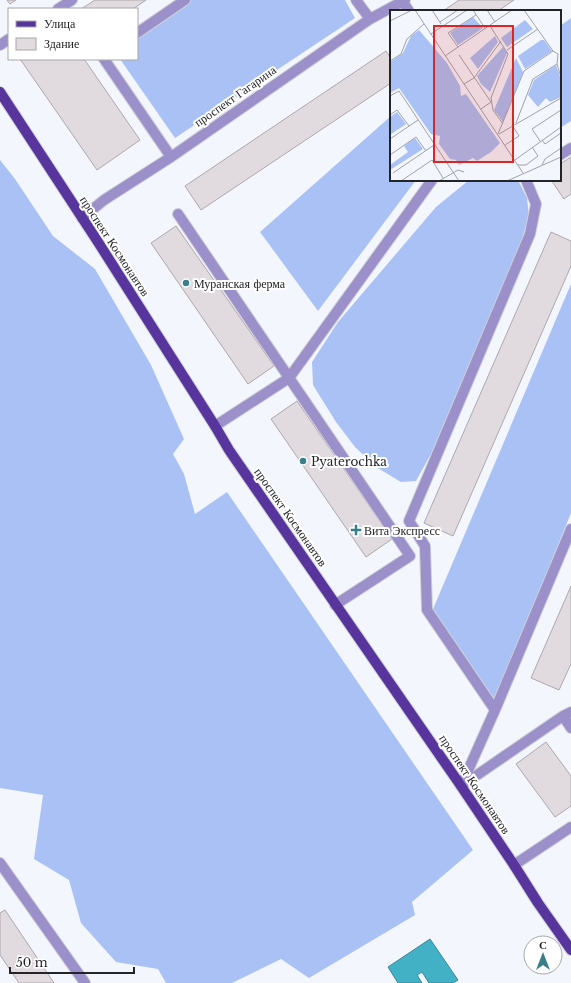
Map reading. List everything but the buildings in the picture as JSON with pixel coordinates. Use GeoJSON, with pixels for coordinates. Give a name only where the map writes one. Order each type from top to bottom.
{"type":"FeatureCollection","features":[{"type":"Feature","properties":{"kind":"main road","name":"проспект Космонавтов"},"geometry":{"type":"LineString","coordinates":[[0,92],[229,450],[461,786],[538,903],[571,950]]}},
{"type":"Feature","properties":{"kind":"street"},"geometry":{"type":"LineString","coordinates":[[138,32],[185,0]]}},
{"type":"Feature","properties":{"kind":"street"},"geometry":{"type":"LineString","coordinates":[[356,0],[370,19]]}},
{"type":"Feature","properties":{"kind":"street"},"geometry":{"type":"LineString","coordinates":[[404,1],[408,10]]}},
{"type":"Feature","properties":{"kind":"street","name":"проспект Гагарина"},"geometry":{"type":"LineString","coordinates":[[82,218],[104,200],[171,157],[370,19],[404,1]]}},
{"type":"Feature","properties":{"kind":"street"},"geometry":{"type":"LineString","coordinates":[[105,60],[171,157]]}},
{"type":"Feature","properties":{"kind":"street"},"geometry":{"type":"LineString","coordinates":[[561,154],[571,148]]}},
{"type":"Feature","properties":{"kind":"street"},"geometry":{"type":"LineString","coordinates":[[214,426],[289,378],[431,181]]}},
{"type":"Feature","properties":{"kind":"street"},"geometry":{"type":"LineString","coordinates":[[495,710],[427,610],[425,546],[409,521],[530,234],[536,204],[526,181]]}},
{"type":"Feature","properties":{"kind":"street"},"geometry":{"type":"LineString","coordinates":[[178,214],[410,556],[335,605]]}},
{"type":"Feature","properties":{"kind":"street"},"geometry":{"type":"LineString","coordinates":[[461,786],[495,710],[571,529]]}},
{"type":"Feature","properties":{"kind":"street"},"geometry":{"type":"LineString","coordinates":[[461,786],[567,714],[571,728]]}},
{"type":"Feature","properties":{"kind":"street"},"geometry":{"type":"LineString","coordinates":[[514,865],[571,827]]}},
{"type":"Feature","properties":{"kind":"street"},"geometry":{"type":"LineString","coordinates":[[0,864],[85,983]]}},
{"type":"Feature","properties":{"kind":"shaded area"},"geometry":{"type":"Polygon","coordinates":[[[189,0],[345,0],[355,18],[175,138],[121,60],[138,60],[138,34],[189,0]]]}},
{"type":"Feature","properties":{"kind":"shaded area"},"geometry":{"type":"Polygon","coordinates":[[[571,18],[571,121],[561,127],[561,25],[571,18]]]}},
{"type":"Feature","properties":{"kind":"shaded area"},"geometry":{"type":"Polygon","coordinates":[[[390,117],[390,181],[415,181],[318,311],[260,232],[390,117]]]}},
{"type":"Feature","properties":{"kind":"shaded area"},"geometry":{"type":"Polygon","coordinates":[[[0,160],[15,179],[53,236],[95,269],[151,365],[184,439],[173,454],[184,474],[195,514],[227,492],[473,850],[412,902],[415,915],[309,978],[281,959],[232,983],[166,983],[158,969],[116,962],[81,923],[69,880],[34,859],[43,795],[0,788],[0,160]]]}},
{"type":"Feature","properties":{"kind":"shaded area"},"geometry":{"type":"Polygon","coordinates":[[[468,181],[518,181],[527,198],[529,216],[521,242],[432,452],[416,481],[401,482],[376,467],[355,447],[336,422],[313,385],[312,362],[338,322],[436,207],[468,181]]]}},
{"type":"Feature","properties":{"kind":"shaded area"},"geometry":{"type":"Polygon","coordinates":[[[571,284],[571,513],[495,700],[433,609],[571,284]]]}},
{"type":"Feature","properties":{"kind":"shaded area"},"geometry":{"type":"Polygon","coordinates":[[[430,939],[458,980],[453,983],[429,983],[422,972],[417,975],[422,983],[398,983],[388,967],[430,939]]]}},
{"type":"Feature","properties":{"kind":"place","name":"Муранская ферма"},"geometry":{"type":"Point","coordinates":[186,283]}},
{"type":"Feature","properties":{"kind":"place","name":"Pyaterochka"},"geometry":{"type":"Point","coordinates":[303,461]}},
{"type":"Feature","properties":{"kind":"place","name":"Вита Экспресс"},"geometry":{"type":"Point","coordinates":[356,530]}}]}
